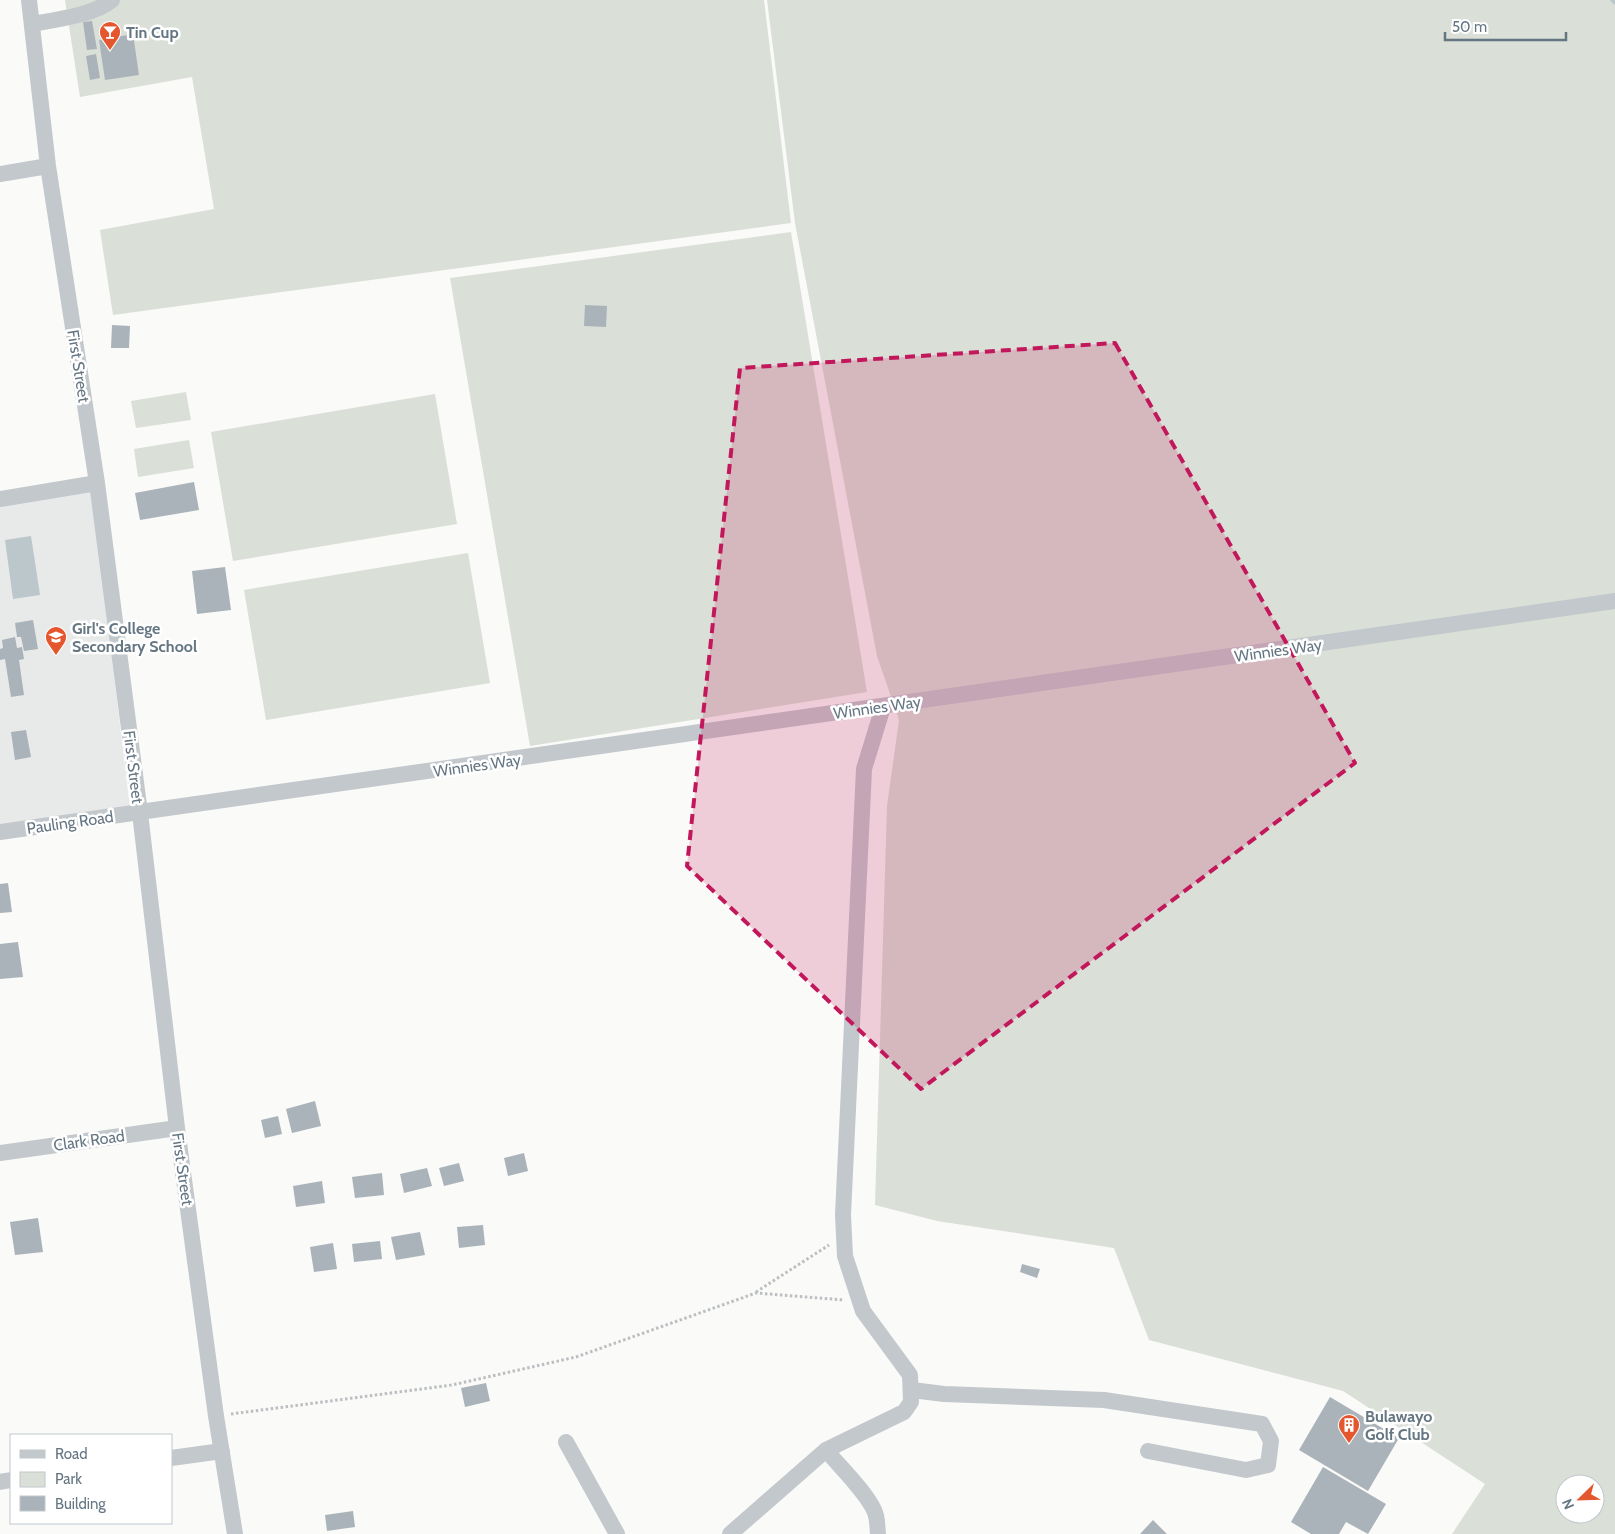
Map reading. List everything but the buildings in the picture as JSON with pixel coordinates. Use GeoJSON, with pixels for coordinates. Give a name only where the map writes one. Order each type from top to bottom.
{"type":"FeatureCollection","features":[{"type":"Feature","properties":{"kind":"street","name":"First Street"},"geometry":{"type":"LineString","coordinates":[[29,0],[48,166],[97,483],[140,813],[177,1128],[216,1416],[235,1534]]}},
{"type":"Feature","properties":{"kind":"street"},"geometry":{"type":"LineString","coordinates":[[32,24],[66,18],[93,5],[106,6],[112,0]]}},
{"type":"Feature","properties":{"kind":"street"},"geometry":{"type":"LineString","coordinates":[[0,174],[48,166]]}},
{"type":"Feature","properties":{"kind":"street"},"geometry":{"type":"LineString","coordinates":[[0,498],[97,483]]}},
{"type":"Feature","properties":{"kind":"street","name":"Winnies Way"},"geometry":{"type":"LineString","coordinates":[[140,813],[1615,601]]}},
{"type":"Feature","properties":{"kind":"street"},"geometry":{"type":"LineString","coordinates":[[730,1534],[826,1450],[904,1412],[911,1402],[910,1375],[863,1311],[845,1256],[844,1235],[864,770],[883,707]]}},
{"type":"Feature","properties":{"kind":"street","name":"Pauling Road"},"geometry":{"type":"LineString","coordinates":[[0,832],[140,813]]}},
{"type":"Feature","properties":{"kind":"street","name":"Clark Road"},"geometry":{"type":"LineString","coordinates":[[0,1153],[177,1128]]}},
{"type":"Feature","properties":{"kind":"street"},"geometry":{"type":"LineString","coordinates":[[912,1390],[944,1394],[1104,1400],[1262,1424],[1271,1441],[1268,1466],[1246,1470],[1148,1451]]}},
{"type":"Feature","properties":{"kind":"street"},"geometry":{"type":"LineString","coordinates":[[566,1442],[617,1534]]}},
{"type":"Feature","properties":{"kind":"street"},"geometry":{"type":"LineString","coordinates":[[826,1450],[874,1510],[878,1534]]}},
{"type":"Feature","properties":{"kind":"street"},"geometry":{"type":"LineString","coordinates":[[172,1458],[222,1451]]}},
{"type":"Feature","properties":{"kind":"path"},"geometry":{"type":"LineString","coordinates":[[216,1416],[452,1385],[567,1359],[756,1292],[844,1235]]}},
{"type":"Feature","properties":{"kind":"path"},"geometry":{"type":"LineString","coordinates":[[756,1292],[859,1301]]}},
{"type":"Feature","properties":{"kind":"highlighted area"},"geometry":{"type":"Polygon","coordinates":[[[1115,343],[1355,763],[921,1089],[687,866],[740,368],[1115,343]]]}},
{"type":"Feature","properties":{"kind":"shaded area","name":"Girl's College Secondary School"},"geometry":{"type":"Polygon","coordinates":[[[91,490],[130,807],[0,825],[0,505],[91,490]]]}},
{"type":"Feature","properties":{"kind":"shaded area"},"geometry":{"type":"Polygon","coordinates":[[[31,536],[40,595],[13,599],[5,540],[31,536]]]}},
{"type":"Feature","properties":{"kind":"green space"},"geometry":{"type":"Polygon","coordinates":[[[65,0],[764,0],[791,223],[113,315],[100,230],[214,209],[192,77],[80,97],[65,0]]]}},
{"type":"Feature","properties":{"kind":"green space"},"geometry":{"type":"Polygon","coordinates":[[[767,0],[1615,0],[1615,1534],[1452,1534],[1485,1484],[1343,1391],[1149,1340],[1114,1248],[937,1221],[875,1205],[887,806],[899,720],[877,656],[795,223],[767,0]]]}},
{"type":"Feature","properties":{"kind":"green space"},"geometry":{"type":"Polygon","coordinates":[[[791,232],[867,692],[530,746],[450,278],[791,232]]]}},
{"type":"Feature","properties":{"kind":"green space"},"geometry":{"type":"Polygon","coordinates":[[[186,392],[191,420],[136,428],[131,401],[186,392]]]}},
{"type":"Feature","properties":{"kind":"green space"},"geometry":{"type":"Polygon","coordinates":[[[435,394],[457,524],[233,561],[211,432],[435,394]]]}},
{"type":"Feature","properties":{"kind":"green space"},"geometry":{"type":"Polygon","coordinates":[[[189,440],[194,468],[138,477],[134,449],[189,440]]]}},
{"type":"Feature","properties":{"kind":"green space"},"geometry":{"type":"Polygon","coordinates":[[[468,553],[490,683],[266,720],[244,590],[468,553]]]}},
{"type":"Feature","properties":{"kind":"place","name":"Tin Cup"},"geometry":{"type":"Point","coordinates":[110,51]}},
{"type":"Feature","properties":{"kind":"place","name":"Girl's College Secondary School"},"geometry":{"type":"Point","coordinates":[56,656]}},
{"type":"Feature","properties":{"kind":"place","name":"Bulawayo Golf Club"},"geometry":{"type":"Point","coordinates":[1349,1444]}}]}
